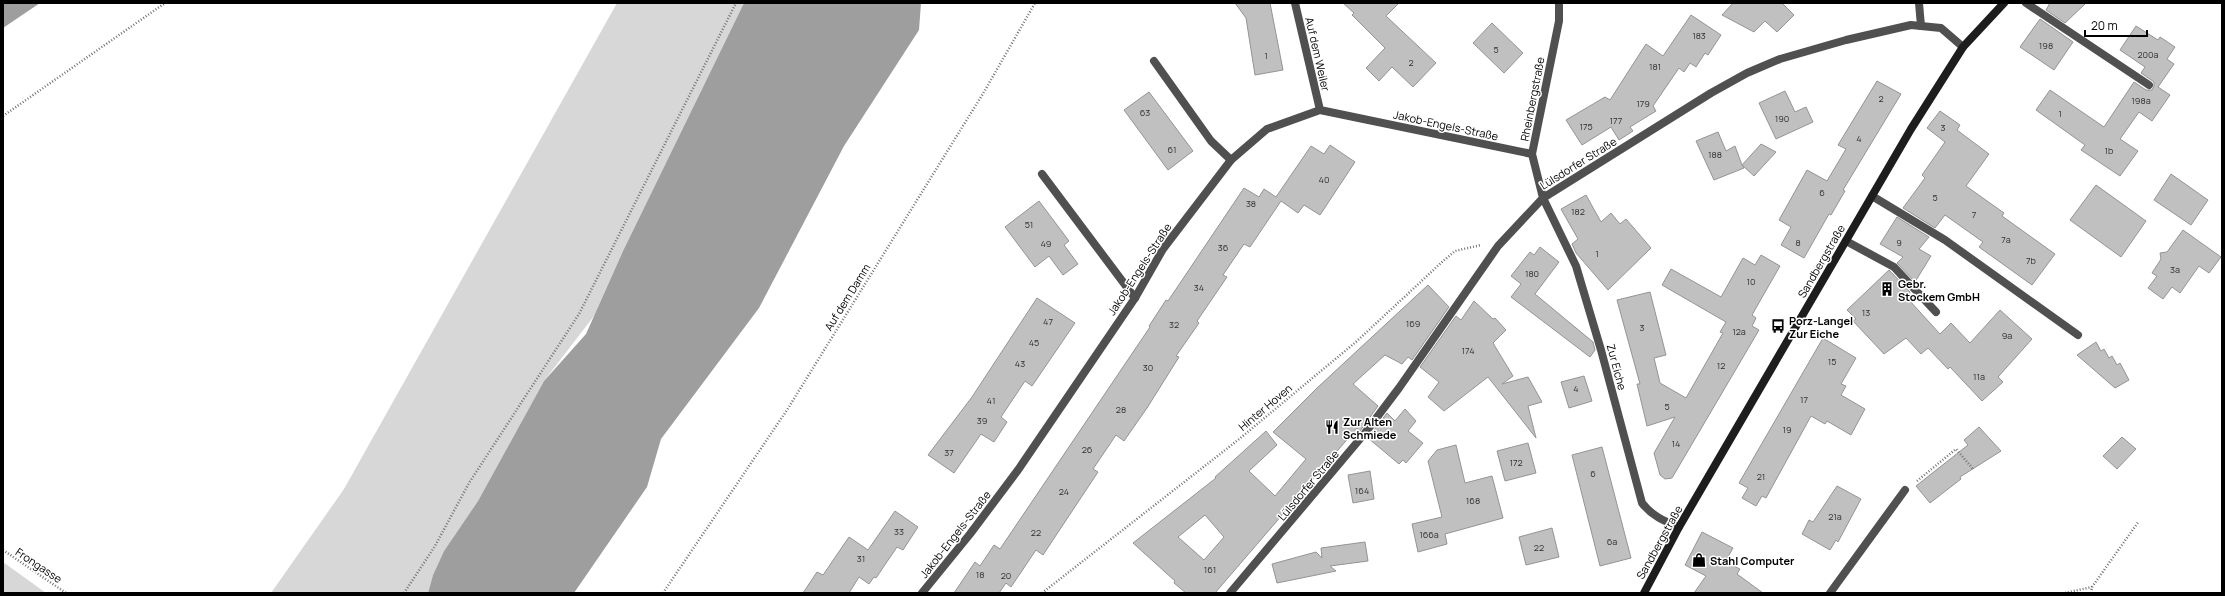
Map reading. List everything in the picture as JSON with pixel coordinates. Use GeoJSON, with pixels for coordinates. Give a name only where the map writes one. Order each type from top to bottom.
{"type":"FeatureCollection","features":[{"type":"Feature","properties":{"kind":"street","name":"Auf dem Weiler"},"geometry":{"type":"LineString","coordinates":[[1295,3],[1320,110]]}},
{"type":"Feature","properties":{"kind":"street","name":"Rheinbergstraße"},"geometry":{"type":"LineString","coordinates":[[1543,198],[1532,154],[1559,21],[1559,3]]}},
{"type":"Feature","properties":{"kind":"street"},"geometry":{"type":"LineString","coordinates":[[1919,3],[1921,26]]}},
{"type":"Feature","properties":{"kind":"street"},"geometry":{"type":"LineString","coordinates":[[1963,47],[2004,3]]}},
{"type":"Feature","properties":{"kind":"street"},"geometry":{"type":"LineString","coordinates":[[2026,3],[2149,85]]}},
{"type":"Feature","properties":{"kind":"street","name":"Lülsdorfer Straße"},"geometry":{"type":"LineString","coordinates":[[1230,593],[1365,433],[1400,388],[1498,246],[1543,198],[1747,73],[1780,59],[1846,40],[1911,25],[1941,28],[1963,47]]}},
{"type":"Feature","properties":{"kind":"street","name":"Sandbergstraße"},"geometry":{"type":"LineString","coordinates":[[1645,593],[1679,527],[1872,196],[1963,47]]}},
{"type":"Feature","properties":{"kind":"street"},"geometry":{"type":"LineString","coordinates":[[1154,61],[1211,141],[1231,160]]}},
{"type":"Feature","properties":{"kind":"street","name":"Jakob-Engels-Straße"},"geometry":{"type":"LineString","coordinates":[[922,593],[970,534],[1018,470],[1135,298],[1163,249],[1231,160],[1267,129],[1320,110],[1532,154]]}},
{"type":"Feature","properties":{"kind":"street"},"geometry":{"type":"LineString","coordinates":[[1042,174],[1135,298]]}},
{"type":"Feature","properties":{"kind":"street"},"geometry":{"type":"LineString","coordinates":[[1872,196],[1945,240],[2078,335]]}},
{"type":"Feature","properties":{"kind":"street","name":"Zur Eiche"},"geometry":{"type":"LineString","coordinates":[[1543,198],[1576,266],[1601,350],[1642,503],[1649,512],[1659,520],[1679,527]]}},
{"type":"Feature","properties":{"kind":"street"},"geometry":{"type":"LineString","coordinates":[[1846,241],[1894,267],[1936,312]]}},
{"type":"Feature","properties":{"kind":"street"},"geometry":{"type":"LineString","coordinates":[[1830,593],[1905,490]]}},
{"type":"Feature","properties":{"kind":"path"},"geometry":{"type":"LineString","coordinates":[[3,116],[165,3]]}},
{"type":"Feature","properties":{"kind":"path"},"geometry":{"type":"LineString","coordinates":[[404,593],[434,546],[469,483],[579,314],[736,3]]}},
{"type":"Feature","properties":{"kind":"path","name":"Auf dem Damm"},"geometry":{"type":"LineString","coordinates":[[663,593],[787,410],[984,92],[1035,3]]}},
{"type":"Feature","properties":{"kind":"path","name":"Hinter Hoven"},"geometry":{"type":"LineString","coordinates":[[1042,593],[1238,440],[1357,341],[1455,251],[1477,245],[1498,246]]}},
{"type":"Feature","properties":{"kind":"path"},"geometry":{"type":"LineString","coordinates":[[1905,490],[1956,449],[1973,469]]}},
{"type":"Feature","properties":{"kind":"path"},"geometry":{"type":"LineString","coordinates":[[2091,593],[2092,587],[2139,521]]}},
{"type":"Feature","properties":{"kind":"path","name":"Frongasse"},"geometry":{"type":"LineString","coordinates":[[3,550],[66,593]]}},
{"type":"Feature","properties":{"kind":"path"},"geometry":{"type":"LineString","coordinates":[[2065,593],[2092,587]]}},
{"type":"Feature","properties":{"kind":"shaded area"},"geometry":{"type":"Polygon","coordinates":[[[3,3],[40,3],[3,28],[3,3]]]}},
{"type":"Feature","properties":{"kind":"shaded area"},"geometry":{"type":"Polygon","coordinates":[[[617,3],[744,3],[623,251],[594,316],[544,381],[478,501],[444,551],[433,575],[428,593],[271,593],[344,489],[617,3]]]}},
{"type":"Feature","properties":{"kind":"shaded area"},"geometry":{"type":"Polygon","coordinates":[[[744,3],[921,3],[919,30],[844,146],[759,308],[661,439],[647,487],[574,593],[428,593],[433,575],[444,551],[478,501],[544,381],[586,334],[623,251],[744,3]]]}},
{"type":"Feature","properties":{"kind":"shaded area"},"geometry":{"type":"Polygon","coordinates":[[[3,562],[46,593],[3,593],[3,562]]]}},
{"type":"Feature","properties":{"kind":"building"},"geometry":{"type":"Polygon","coordinates":[[[1235,3],[1270,3],[1283,70],[1255,75],[1246,18],[1235,3]]]}},
{"type":"Feature","properties":{"kind":"building"},"geometry":{"type":"Polygon","coordinates":[[[1343,3],[1399,3],[1386,16],[1436,63],[1413,87],[1392,67],[1379,81],[1366,68],[1385,48],[1352,15],[1354,13],[1343,3]]]}},
{"type":"Feature","properties":{"kind":"building"},"geometry":{"type":"Polygon","coordinates":[[[1733,3],[1782,3],[1794,15],[1777,32],[1765,21],[1754,32],[1722,15],[1733,3]]]}},
{"type":"Feature","properties":{"kind":"building"},"geometry":{"type":"Polygon","coordinates":[[[2050,3],[2086,3],[2065,23],[2046,10],[2050,3]]]}},
{"type":"Feature","properties":{"kind":"building"},"geometry":{"type":"Polygon","coordinates":[[[1691,15],[1721,35],[1708,55],[1705,53],[1696,67],[1690,63],[1684,72],[1679,68],[1653,106],[1656,111],[1630,127],[1633,131],[1619,140],[1611,127],[1582,145],[1566,120],[1605,97],[1610,100],[1646,44],[1663,56],[1691,15]]]}},
{"type":"Feature","properties":{"kind":"building"},"geometry":{"type":"Polygon","coordinates":[[[2040,19],[2073,42],[2054,70],[2020,47],[2040,19]]]}},
{"type":"Feature","properties":{"kind":"building"},"geometry":{"type":"Polygon","coordinates":[[[1492,23],[1523,53],[1504,73],[1473,43],[1492,23]]]}},
{"type":"Feature","properties":{"kind":"building"},"geometry":{"type":"Polygon","coordinates":[[[2136,26],[2158,40],[2160,37],[2175,47],[2167,59],[2174,64],[2158,87],[2170,95],[2152,121],[2139,112],[2120,139],[2138,151],[2120,176],[2081,150],[2085,145],[2036,110],[2050,90],[2104,127],[2134,82],[2146,90],[2152,90],[2154,82],[2141,73],[2145,67],[2120,50],[2136,26]]]}},
{"type":"Feature","properties":{"kind":"building"},"geometry":{"type":"Polygon","coordinates":[[[1877,81],[1901,94],[1843,190],[1845,191],[1831,215],[1829,214],[1804,258],[1781,245],[1791,227],[1779,220],[1807,170],[1827,181],[1846,149],[1838,145],[1877,81]]]}},
{"type":"Feature","properties":{"kind":"building"},"geometry":{"type":"Polygon","coordinates":[[[1785,91],[1795,112],[1806,107],[1813,122],[1776,139],[1759,103],[1785,91]]]}},
{"type":"Feature","properties":{"kind":"building"},"geometry":{"type":"Polygon","coordinates":[[[1149,92],[1193,151],[1168,170],[1124,110],[1149,92]]]}},
{"type":"Feature","properties":{"kind":"building"},"geometry":{"type":"Polygon","coordinates":[[[1940,111],[1960,125],[1957,130],[1989,154],[1966,186],[2004,213],[2002,216],[2055,254],[2032,285],[1979,247],[1983,242],[1945,215],[1935,228],[1903,208],[1925,178],[1922,175],[1945,142],[1927,128],[1940,111]]]}},
{"type":"Feature","properties":{"kind":"building"},"geometry":{"type":"Polygon","coordinates":[[[1718,132],[1726,151],[1735,146],[1744,168],[1714,180],[1696,141],[1718,132]]]}},
{"type":"Feature","properties":{"kind":"building"},"geometry":{"type":"Polygon","coordinates":[[[1761,144],[1776,152],[1754,176],[1742,165],[1761,144]]]}},
{"type":"Feature","properties":{"kind":"building"},"geometry":{"type":"Polygon","coordinates":[[[1330,145],[1355,162],[1320,215],[1304,205],[1298,213],[1281,201],[1250,247],[1244,244],[1223,275],[1227,277],[1197,321],[1199,323],[1176,356],[1179,357],[1147,408],[1124,441],[1116,435],[1093,469],[1098,472],[1043,555],[1036,550],[1011,587],[1006,583],[999,593],[954,593],[975,562],[980,566],[994,545],[1000,549],[1150,327],[1149,326],[1166,300],[1168,301],[1244,188],[1259,197],[1264,189],[1276,197],[1311,146],[1324,154],[1330,145]]]}},
{"type":"Feature","properties":{"kind":"building"},"geometry":{"type":"Polygon","coordinates":[[[2171,174],[2208,200],[2191,225],[2154,200],[2171,174]]]}},
{"type":"Feature","properties":{"kind":"building"},"geometry":{"type":"Polygon","coordinates":[[[2096,185],[2146,221],[2121,257],[2070,220],[2096,185]]]}},
{"type":"Feature","properties":{"kind":"building"},"geometry":{"type":"Polygon","coordinates":[[[1586,195],[1601,222],[1611,213],[1620,224],[1626,219],[1651,248],[1608,290],[1576,253],[1572,244],[1578,239],[1561,209],[1586,195]]]}},
{"type":"Feature","properties":{"kind":"building"},"geometry":{"type":"Polygon","coordinates":[[[1039,201],[1069,241],[1064,245],[1078,264],[1063,275],[1049,256],[1035,267],[1005,227],[1039,201]]]}},
{"type":"Feature","properties":{"kind":"building"},"geometry":{"type":"Polygon","coordinates":[[[1897,217],[1929,237],[1919,249],[1931,256],[1915,282],[1897,263],[1903,257],[1880,244],[1897,217]]]}},
{"type":"Feature","properties":{"kind":"building"},"geometry":{"type":"Polygon","coordinates":[[[2183,230],[2221,257],[2209,273],[2199,266],[2180,293],[2172,287],[2163,299],[2148,288],[2157,276],[2152,273],[2161,259],[2160,253],[2167,252],[2183,230]]]}},
{"type":"Feature","properties":{"kind":"building"},"geometry":{"type":"Polygon","coordinates":[[[1540,247],[1559,262],[1535,294],[1593,342],[1595,350],[1590,357],[1511,297],[1521,284],[1511,276],[1530,252],[1534,255],[1540,247]]]}},
{"type":"Feature","properties":{"kind":"building"},"geometry":{"type":"Polygon","coordinates":[[[1761,255],[1780,266],[1752,315],[1756,318],[1752,326],[1759,330],[1672,478],[1665,479],[1660,475],[1654,453],[1675,417],[1647,426],[1637,384],[1640,384],[1617,300],[1650,292],[1666,355],[1654,358],[1660,383],[1686,398],[1723,333],[1720,332],[1726,322],[1662,285],[1671,269],[1721,297],[1743,258],[1755,265],[1761,255]]]}},
{"type":"Feature","properties":{"kind":"building"},"geometry":{"type":"Polygon","coordinates":[[[1889,270],[1910,292],[1908,296],[1910,298],[1909,300],[1940,334],[1951,323],[1970,343],[2000,310],[2032,339],[1998,377],[2003,382],[1982,401],[1950,367],[1948,369],[1928,348],[1921,354],[1906,338],[1884,354],[1853,321],[1856,319],[1847,310],[1889,270]]]}},
{"type":"Feature","properties":{"kind":"building"},"geometry":{"type":"Polygon","coordinates":[[[1428,285],[1449,307],[1412,360],[1408,357],[1402,364],[1385,355],[1353,384],[1378,406],[1360,431],[1357,428],[1215,593],[1186,593],[1133,543],[1216,478],[1215,477],[1266,431],[1277,445],[1249,471],[1275,496],[1306,459],[1273,432],[1317,388],[1428,285]],[[1205,515],[1178,537],[1204,560],[1224,537],[1205,515]]]}},
{"type":"Feature","properties":{"kind":"building"},"geometry":{"type":"Polygon","coordinates":[[[1037,298],[1075,323],[1032,386],[1025,381],[1001,417],[1007,422],[994,442],[981,434],[954,473],[928,455],[972,397],[1037,298]]]}},
{"type":"Feature","properties":{"kind":"building"},"geometry":{"type":"Polygon","coordinates":[[[1474,301],[1493,319],[1495,318],[1506,330],[1493,343],[1513,376],[1502,384],[1528,377],[1542,402],[1528,406],[1536,438],[1488,377],[1444,411],[1428,397],[1439,382],[1420,367],[1456,316],[1461,320],[1474,301]]]}},
{"type":"Feature","properties":{"kind":"building"},"geometry":{"type":"Polygon","coordinates":[[[1823,338],[1856,358],[1841,384],[1846,386],[1841,395],[1865,409],[1851,435],[1827,421],[1825,424],[1811,416],[1766,498],[1762,496],[1756,506],[1742,498],[1748,488],[1739,483],[1823,338]]]}},
{"type":"Feature","properties":{"kind":"building"},"geometry":{"type":"Polygon","coordinates":[[[2096,342],[2101,351],[2104,349],[2109,358],[2112,356],[2117,365],[2120,363],[2129,380],[2115,388],[2077,355],[2096,342]]]}},
{"type":"Feature","properties":{"kind":"building"},"geometry":{"type":"Polygon","coordinates":[[[1584,376],[1592,401],[1569,408],[1561,382],[1584,376]]]}},
{"type":"Feature","properties":{"kind":"building"},"geometry":{"type":"Polygon","coordinates":[[[1405,409],[1416,421],[1408,431],[1423,443],[1406,463],[1403,460],[1399,464],[1368,438],[1387,413],[1395,421],[1405,409]]]}},
{"type":"Feature","properties":{"kind":"building"},"geometry":{"type":"Polygon","coordinates":[[[1979,427],[2001,451],[1960,477],[1961,479],[1930,503],[1916,486],[1968,445],[1964,440],[1979,427]]]}},
{"type":"Feature","properties":{"kind":"building"},"geometry":{"type":"Polygon","coordinates":[[[2122,437],[2136,449],[2117,469],[2103,456],[2122,437]]]}},
{"type":"Feature","properties":{"kind":"building"},"geometry":{"type":"Polygon","coordinates":[[[1528,443],[1536,473],[1505,481],[1497,451],[1528,443]]]}},
{"type":"Feature","properties":{"kind":"building"},"geometry":{"type":"Polygon","coordinates":[[[1456,445],[1465,483],[1492,476],[1503,518],[1445,534],[1447,544],[1418,552],[1412,524],[1442,517],[1428,461],[1437,450],[1456,445]]]}},
{"type":"Feature","properties":{"kind":"building"},"geometry":{"type":"Polygon","coordinates":[[[1602,447],[1631,558],[1600,566],[1572,455],[1602,447]]]}},
{"type":"Feature","properties":{"kind":"building"},"geometry":{"type":"Polygon","coordinates":[[[1370,471],[1374,499],[1353,503],[1348,475],[1370,471]]]}},
{"type":"Feature","properties":{"kind":"building"},"geometry":{"type":"Polygon","coordinates":[[[1837,486],[1861,499],[1838,542],[1836,540],[1830,550],[1802,534],[1809,520],[1813,522],[1837,486]]]}},
{"type":"Feature","properties":{"kind":"building"},"geometry":{"type":"Polygon","coordinates":[[[895,511],[918,527],[903,550],[897,547],[876,578],[874,577],[869,584],[859,577],[849,593],[803,593],[817,572],[823,575],[849,537],[868,550],[895,511]]]}},
{"type":"Feature","properties":{"kind":"building"},"geometry":{"type":"Polygon","coordinates":[[[1552,528],[1559,557],[1526,565],[1519,537],[1552,528]]]}},
{"type":"Feature","properties":{"kind":"building"},"geometry":{"type":"Polygon","coordinates":[[[1702,532],[1733,548],[1725,562],[1740,569],[1737,574],[1763,593],[1694,593],[1706,576],[1685,565],[1702,532]]]}},
{"type":"Feature","properties":{"kind":"building"},"geometry":{"type":"Polygon","coordinates":[[[1365,542],[1368,561],[1330,566],[1336,571],[1277,583],[1272,564],[1316,552],[1322,558],[1321,548],[1365,542]]]}},
{"type":"Feature","properties":{"kind":"place","name":"Gebr. Stockem GmbH"},"geometry":{"type":"Point","coordinates":[1887,289]}},
{"type":"Feature","properties":{"kind":"place","name":"Porz-Langel Zur Eiche"},"geometry":{"type":"Point","coordinates":[1778,326]}},
{"type":"Feature","properties":{"kind":"place","name":"Zur Alten Schmiede"},"geometry":{"type":"Point","coordinates":[1332,427]}},
{"type":"Feature","properties":{"kind":"place","name":"Stahl Computer"},"geometry":{"type":"Point","coordinates":[1699,560]}}]}
